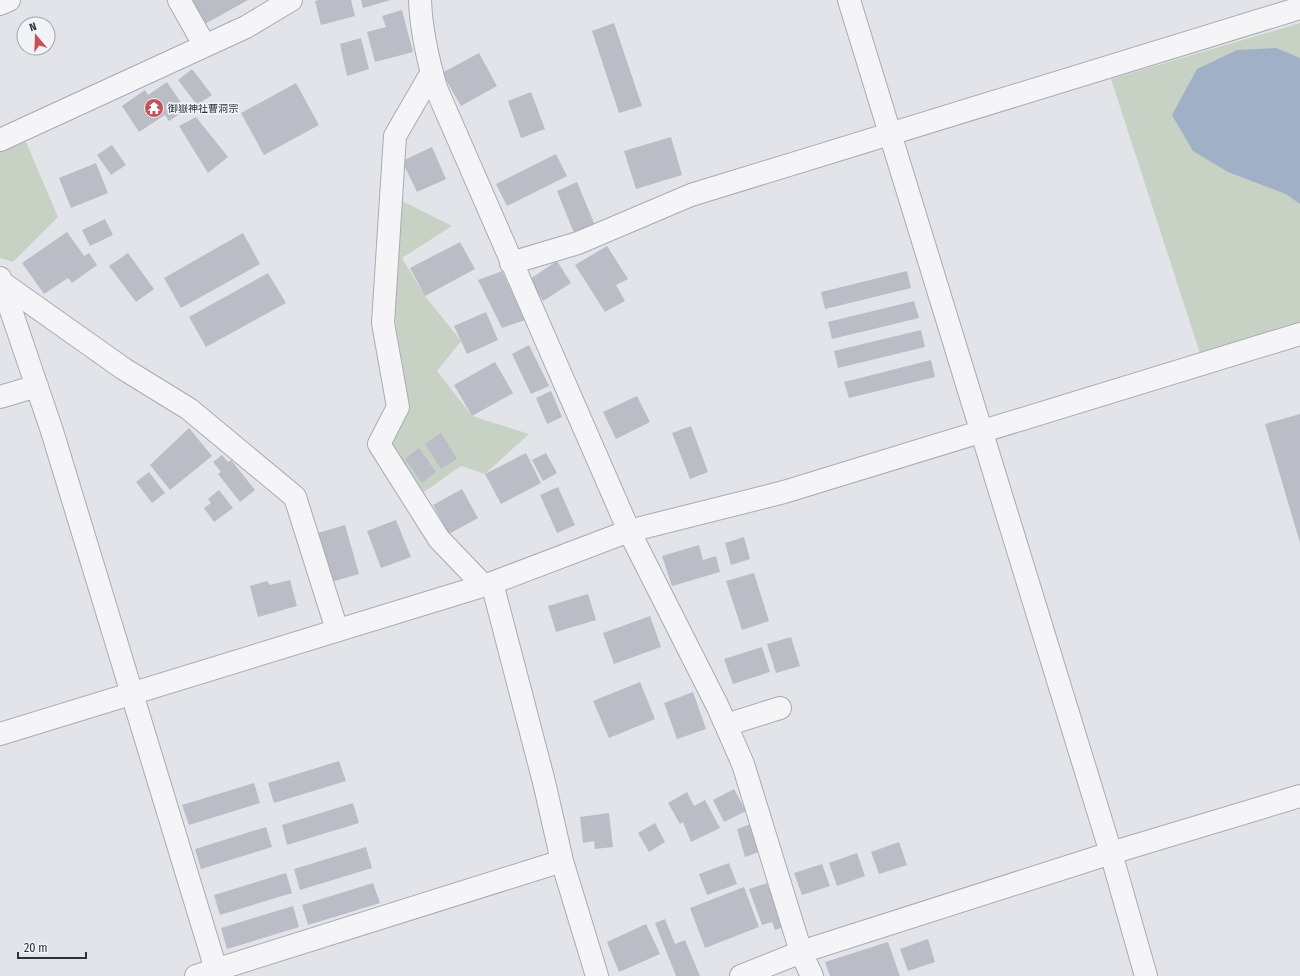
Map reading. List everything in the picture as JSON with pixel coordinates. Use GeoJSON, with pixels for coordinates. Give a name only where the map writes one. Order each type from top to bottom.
{"type":"FeatureCollection","features":[{"type":"Feature","properties":{"kind":"street"},"geometry":{"type":"LineString","coordinates":[[0,4],[9,0]]}},
{"type":"Feature","properties":{"kind":"street"},"geometry":{"type":"LineString","coordinates":[[179,0],[205,46]]}},
{"type":"Feature","properties":{"kind":"street"},"geometry":{"type":"LineString","coordinates":[[0,140],[246,27],[291,0]]}},
{"type":"Feature","properties":{"kind":"street"},"geometry":{"type":"LineString","coordinates":[[420,0],[420,11],[436,88],[629,531],[718,707],[743,764],[801,952],[812,976]]}},
{"type":"Feature","properties":{"kind":"street"},"geometry":{"type":"LineString","coordinates":[[849,0],[1111,854],[1146,976]]}},
{"type":"Feature","properties":{"kind":"street"},"geometry":{"type":"LineString","coordinates":[[511,263],[578,243],[691,195],[1300,8]]}},
{"type":"Feature","properties":{"kind":"street"},"geometry":{"type":"LineString","coordinates":[[432,72],[395,136],[383,323],[398,407],[379,444],[439,539],[488,584],[544,782],[562,860],[597,976]]}},
{"type":"Feature","properties":{"kind":"street"},"geometry":{"type":"LineString","coordinates":[[1,280],[124,369],[189,409],[296,497],[337,630]]}},
{"type":"Feature","properties":{"kind":"street"},"geometry":{"type":"LineString","coordinates":[[1,280],[52,431],[132,692],[210,974],[562,860]]}},
{"type":"Feature","properties":{"kind":"street"},"geometry":{"type":"LineString","coordinates":[[0,734],[132,692],[488,584],[629,531],[784,492],[1300,334]]}},
{"type":"Feature","properties":{"kind":"street"},"geometry":{"type":"LineString","coordinates":[[0,397],[37,386]]}},
{"type":"Feature","properties":{"kind":"street"},"geometry":{"type":"LineString","coordinates":[[726,725],[780,708]]}},
{"type":"Feature","properties":{"kind":"street"},"geometry":{"type":"LineString","coordinates":[[742,976],[801,952],[1300,796]]}},
{"type":"Feature","properties":{"kind":"green space"},"geometry":{"type":"Polygon","coordinates":[[[1300,23],[1300,337],[1206,372],[1111,79],[1300,23]]]}},
{"type":"Feature","properties":{"kind":"green space"},"geometry":{"type":"Polygon","coordinates":[[[0,142],[26,142],[58,217],[13,262],[0,258],[0,142]]]}},
{"type":"Feature","properties":{"kind":"green space"},"geometry":{"type":"Polygon","coordinates":[[[392,196],[452,226],[402,258],[425,296],[461,341],[437,371],[472,416],[529,434],[485,474],[461,466],[414,499],[379,444],[398,407],[392,196]]]}},
{"type":"Feature","properties":{"kind":"water"},"geometry":{"type":"Polygon","coordinates":[[[1276,48],[1300,58],[1300,204],[1286,194],[1228,172],[1193,151],[1172,115],[1197,69],[1237,50],[1276,48]]]}},
{"type":"Feature","properties":{"kind":"building"},"geometry":{"type":"Polygon","coordinates":[[[191,0],[248,0],[205,24],[191,0]]]}},
{"type":"Feature","properties":{"kind":"building"},"geometry":{"type":"Polygon","coordinates":[[[351,0],[355,16],[321,25],[315,1],[351,0]]]}},
{"type":"Feature","properties":{"kind":"building"},"geometry":{"type":"Polygon","coordinates":[[[361,0],[391,0],[363,8],[361,0]]]}},
{"type":"Feature","properties":{"kind":"building"},"geometry":{"type":"Polygon","coordinates":[[[402,10],[413,52],[375,62],[367,32],[386,27],[382,16],[402,10]]]}},
{"type":"Feature","properties":{"kind":"building"},"geometry":{"type":"Polygon","coordinates":[[[614,23],[642,106],[619,113],[592,31],[614,23]]]}},
{"type":"Feature","properties":{"kind":"building"},"geometry":{"type":"Polygon","coordinates":[[[361,38],[369,69],[347,76],[340,44],[361,38]]]}},
{"type":"Feature","properties":{"kind":"building"},"geometry":{"type":"Polygon","coordinates":[[[479,53],[497,86],[461,106],[442,73],[479,53]]]}},
{"type":"Feature","properties":{"kind":"building"},"geometry":{"type":"Polygon","coordinates":[[[192,69],[212,95],[197,105],[178,80],[192,69]]]}},
{"type":"Feature","properties":{"kind":"building","name":"御嶽神社曹洞宗"},"geometry":{"type":"Polygon","coordinates":[[[167,82],[186,110],[169,121],[165,115],[139,132],[122,106],[145,90],[148,95],[167,82]]]}},
{"type":"Feature","properties":{"kind":"building"},"geometry":{"type":"Polygon","coordinates":[[[296,83],[319,125],[264,155],[241,113],[296,83]]]}},
{"type":"Feature","properties":{"kind":"building"},"geometry":{"type":"Polygon","coordinates":[[[531,92],[545,129],[521,138],[508,101],[531,92]]]}},
{"type":"Feature","properties":{"kind":"building"},"geometry":{"type":"Polygon","coordinates":[[[196,117],[228,157],[208,173],[179,126],[196,117]]]}},
{"type":"Feature","properties":{"kind":"building"},"geometry":{"type":"Polygon","coordinates":[[[671,137],[682,175],[636,189],[624,151],[671,137]]]}},
{"type":"Feature","properties":{"kind":"building"},"geometry":{"type":"Polygon","coordinates":[[[112,145],[126,165],[111,175],[97,155],[112,145]]]}},
{"type":"Feature","properties":{"kind":"building"},"geometry":{"type":"Polygon","coordinates":[[[432,147],[446,179],[417,192],[402,161],[432,147]]]}},
{"type":"Feature","properties":{"kind":"building"},"geometry":{"type":"Polygon","coordinates":[[[556,154],[567,176],[507,206],[496,184],[556,154]]]}},
{"type":"Feature","properties":{"kind":"building"},"geometry":{"type":"Polygon","coordinates":[[[96,163],[108,193],[71,208],[59,178],[96,163]]]}},
{"type":"Feature","properties":{"kind":"building"},"geometry":{"type":"Polygon","coordinates":[[[577,182],[599,235],[578,243],[557,191],[577,182]]]}},
{"type":"Feature","properties":{"kind":"building"},"geometry":{"type":"Polygon","coordinates":[[[105,219],[113,235],[90,246],[82,230],[105,219]]]}},
{"type":"Feature","properties":{"kind":"building"},"geometry":{"type":"Polygon","coordinates":[[[67,232],[84,256],[89,253],[97,265],[72,283],[68,278],[44,294],[22,263],[67,232]]]}},
{"type":"Feature","properties":{"kind":"building"},"geometry":{"type":"Polygon","coordinates":[[[243,233],[260,264],[181,308],[164,278],[243,233]]]}},
{"type":"Feature","properties":{"kind":"building"},"geometry":{"type":"Polygon","coordinates":[[[460,242],[475,269],[425,296],[410,268],[460,242]]]}},
{"type":"Feature","properties":{"kind":"building"},"geometry":{"type":"Polygon","coordinates":[[[607,246],[628,279],[616,285],[625,301],[605,312],[575,265],[607,246]]]}},
{"type":"Feature","properties":{"kind":"building"},"geometry":{"type":"Polygon","coordinates":[[[128,253],[154,289],[136,302],[109,266],[128,253]]]}},
{"type":"Feature","properties":{"kind":"building"},"geometry":{"type":"Polygon","coordinates":[[[557,261],[571,283],[543,301],[530,279],[557,261]]]}},
{"type":"Feature","properties":{"kind":"building"},"geometry":{"type":"Polygon","coordinates":[[[502,271],[525,320],[502,328],[478,280],[502,271]]]}},
{"type":"Feature","properties":{"kind":"building"},"geometry":{"type":"Polygon","coordinates":[[[907,271],[911,288],[825,309],[821,292],[907,271]]]}},
{"type":"Feature","properties":{"kind":"building"},"geometry":{"type":"Polygon","coordinates":[[[268,273],[286,303],[206,347],[189,317],[268,273]]]}},
{"type":"Feature","properties":{"kind":"building"},"geometry":{"type":"Polygon","coordinates":[[[914,301],[919,318],[832,339],[828,322],[914,301]]]}},
{"type":"Feature","properties":{"kind":"building"},"geometry":{"type":"Polygon","coordinates":[[[486,312],[498,340],[467,354],[454,326],[486,312]]]}},
{"type":"Feature","properties":{"kind":"building"},"geometry":{"type":"Polygon","coordinates":[[[921,330],[925,347],[838,368],[834,351],[921,330]]]}},
{"type":"Feature","properties":{"kind":"building"},"geometry":{"type":"Polygon","coordinates":[[[529,345],[549,386],[531,394],[512,354],[529,345]]]}},
{"type":"Feature","properties":{"kind":"building"},"geometry":{"type":"Polygon","coordinates":[[[931,360],[935,377],[849,398],[844,382],[931,360]]]}},
{"type":"Feature","properties":{"kind":"building"},"geometry":{"type":"Polygon","coordinates":[[[495,362],[513,393],[472,416],[454,385],[495,362]]]}},
{"type":"Feature","properties":{"kind":"building"},"geometry":{"type":"Polygon","coordinates":[[[551,391],[562,417],[547,424],[536,398],[551,391]]]}},
{"type":"Feature","properties":{"kind":"building"},"geometry":{"type":"Polygon","coordinates":[[[637,396],[650,422],[616,439],[603,412],[637,396]]]}},
{"type":"Feature","properties":{"kind":"building"},"geometry":{"type":"Polygon","coordinates":[[[1300,414],[1300,543],[1265,424],[1300,414]]]}},
{"type":"Feature","properties":{"kind":"building"},"geometry":{"type":"Polygon","coordinates":[[[691,426],[708,472],[690,479],[672,433],[691,426]]]}},
{"type":"Feature","properties":{"kind":"building"},"geometry":{"type":"Polygon","coordinates":[[[189,428],[212,456],[170,490],[150,465],[189,428]]]}},
{"type":"Feature","properties":{"kind":"building"},"geometry":{"type":"Polygon","coordinates":[[[441,433],[457,459],[441,469],[425,444],[441,433]]]}},
{"type":"Feature","properties":{"kind":"building"},"geometry":{"type":"Polygon","coordinates":[[[419,448],[436,472],[422,483],[405,459],[419,448]]]}},
{"type":"Feature","properties":{"kind":"building"},"geometry":{"type":"Polygon","coordinates":[[[526,453],[541,483],[501,504],[485,474],[526,453]]]}},
{"type":"Feature","properties":{"kind":"building"},"geometry":{"type":"Polygon","coordinates":[[[546,453],[557,473],[543,481],[532,460],[546,453]]]}},
{"type":"Feature","properties":{"kind":"building"},"geometry":{"type":"Polygon","coordinates":[[[222,455],[228,462],[231,460],[255,490],[240,502],[218,474],[221,472],[213,462],[222,455]]]}},
{"type":"Feature","properties":{"kind":"building"},"geometry":{"type":"Polygon","coordinates":[[[149,472],[165,493],[152,503],[136,482],[149,472]]]}},
{"type":"Feature","properties":{"kind":"building"},"geometry":{"type":"Polygon","coordinates":[[[558,487],[575,525],[557,533],[540,495],[558,487]]]}},
{"type":"Feature","properties":{"kind":"building"},"geometry":{"type":"Polygon","coordinates":[[[462,489],[478,518],[449,534],[433,505],[462,489]]]}},
{"type":"Feature","properties":{"kind":"building"},"geometry":{"type":"Polygon","coordinates":[[[219,490],[233,508],[214,522],[204,508],[211,503],[208,499],[219,490]]]}},
{"type":"Feature","properties":{"kind":"building"},"geometry":{"type":"Polygon","coordinates":[[[396,520],[411,557],[381,568],[367,531],[396,520]]]}},
{"type":"Feature","properties":{"kind":"building"},"geometry":{"type":"Polygon","coordinates":[[[345,525],[359,574],[331,582],[318,533],[345,525]]]}},
{"type":"Feature","properties":{"kind":"building"},"geometry":{"type":"Polygon","coordinates":[[[744,537],[750,559],[731,565],[725,543],[744,537]]]}},
{"type":"Feature","properties":{"kind":"building"},"geometry":{"type":"Polygon","coordinates":[[[699,545],[703,560],[716,556],[720,572],[672,586],[662,556],[699,545]]]}},
{"type":"Feature","properties":{"kind":"building"},"geometry":{"type":"Polygon","coordinates":[[[754,573],[769,621],[742,630],[726,581],[754,573]]]}},
{"type":"Feature","properties":{"kind":"building"},"geometry":{"type":"Polygon","coordinates":[[[290,580],[297,606],[258,617],[250,586],[267,581],[270,585],[290,580]]]}},
{"type":"Feature","properties":{"kind":"building"},"geometry":{"type":"Polygon","coordinates":[[[588,594],[596,620],[556,632],[548,606],[588,594]]]}},
{"type":"Feature","properties":{"kind":"building"},"geometry":{"type":"Polygon","coordinates":[[[650,616],[661,647],[614,664],[603,633],[650,616]]]}},
{"type":"Feature","properties":{"kind":"building"},"geometry":{"type":"Polygon","coordinates":[[[791,637],[800,666],[776,673],[767,644],[791,637]]]}},
{"type":"Feature","properties":{"kind":"building"},"geometry":{"type":"Polygon","coordinates":[[[762,647],[770,672],[733,684],[724,659],[762,647]]]}},
{"type":"Feature","properties":{"kind":"building"},"geometry":{"type":"Polygon","coordinates":[[[640,682],[655,719],[609,738],[593,701],[640,682]]]}},
{"type":"Feature","properties":{"kind":"building"},"geometry":{"type":"Polygon","coordinates":[[[693,692],[706,729],[677,739],[664,703],[693,692]]]}},
{"type":"Feature","properties":{"kind":"building"},"geometry":{"type":"Polygon","coordinates":[[[339,761],[346,781],[274,803],[268,783],[339,761]]]}},
{"type":"Feature","properties":{"kind":"building"},"geometry":{"type":"Polygon","coordinates":[[[254,783],[260,803],[189,825],[182,805],[254,783]]]}},
{"type":"Feature","properties":{"kind":"building"},"geometry":{"type":"Polygon","coordinates":[[[734,789],[746,811],[724,822],[713,800],[734,789]]]}},
{"type":"Feature","properties":{"kind":"building"},"geometry":{"type":"Polygon","coordinates":[[[687,792],[694,806],[705,800],[720,828],[691,842],[683,822],[680,824],[668,803],[687,792]]]}},
{"type":"Feature","properties":{"kind":"building"},"geometry":{"type":"Polygon","coordinates":[[[353,803],[359,823],[287,845],[282,825],[353,803]]]}},
{"type":"Feature","properties":{"kind":"building"},"geometry":{"type":"Polygon","coordinates":[[[609,813],[613,847],[595,849],[594,841],[583,843],[580,817],[609,813]]]}},
{"type":"Feature","properties":{"kind":"building"},"geometry":{"type":"Polygon","coordinates":[[[655,823],[665,842],[649,852],[638,833],[655,823]]]}},
{"type":"Feature","properties":{"kind":"building"},"geometry":{"type":"Polygon","coordinates":[[[754,823],[762,851],[745,857],[737,829],[754,823]]]}},
{"type":"Feature","properties":{"kind":"building"},"geometry":{"type":"Polygon","coordinates":[[[266,827],[272,847],[201,869],[195,849],[266,827]]]}},
{"type":"Feature","properties":{"kind":"building"},"geometry":{"type":"Polygon","coordinates":[[[899,842],[907,865],[879,874],[871,852],[899,842]]]}},
{"type":"Feature","properties":{"kind":"building"},"geometry":{"type":"Polygon","coordinates":[[[366,847],[372,868],[300,890],[294,869],[366,847]]]}},
{"type":"Feature","properties":{"kind":"building"},"geometry":{"type":"Polygon","coordinates":[[[857,853],[865,876],[837,886],[829,863],[857,853]]]}},
{"type":"Feature","properties":{"kind":"building"},"geometry":{"type":"Polygon","coordinates":[[[729,863],[737,884],[707,895],[699,874],[729,863]]]}},
{"type":"Feature","properties":{"kind":"building"},"geometry":{"type":"Polygon","coordinates":[[[822,864],[830,886],[802,895],[794,873],[822,864]]]}},
{"type":"Feature","properties":{"kind":"building"},"geometry":{"type":"Polygon","coordinates":[[[286,873],[292,893],[220,915],[214,895],[286,873]]]}},
{"type":"Feature","properties":{"kind":"building"},"geometry":{"type":"Polygon","coordinates":[[[373,883],[380,903],[308,925],[302,905],[373,883]]]}},
{"type":"Feature","properties":{"kind":"building"},"geometry":{"type":"Polygon","coordinates":[[[767,883],[783,927],[775,930],[772,922],[762,925],[749,889],[767,883]]]}},
{"type":"Feature","properties":{"kind":"building"},"geometry":{"type":"Polygon","coordinates":[[[744,887],[759,927],[705,948],[690,908],[744,887]]]}},
{"type":"Feature","properties":{"kind":"building"},"geometry":{"type":"Polygon","coordinates":[[[293,906],[299,927],[227,949],[221,928],[293,906]]]}},
{"type":"Feature","properties":{"kind":"building"},"geometry":{"type":"Polygon","coordinates":[[[665,919],[675,944],[685,940],[700,976],[676,976],[655,923],[665,919]]]}},
{"type":"Feature","properties":{"kind":"building"},"geometry":{"type":"Polygon","coordinates":[[[646,924],[660,954],[619,972],[607,942],[646,924]]]}},
{"type":"Feature","properties":{"kind":"building"},"geometry":{"type":"Polygon","coordinates":[[[928,939],[935,962],[908,971],[900,949],[928,939]]]}},
{"type":"Feature","properties":{"kind":"building"},"geometry":{"type":"Polygon","coordinates":[[[888,942],[900,976],[830,976],[825,962],[888,942]]]}},
{"type":"Feature","properties":{"kind":"place","name":"御嶽神社曹洞宗"},"geometry":{"type":"Point","coordinates":[154,108]}}]}
